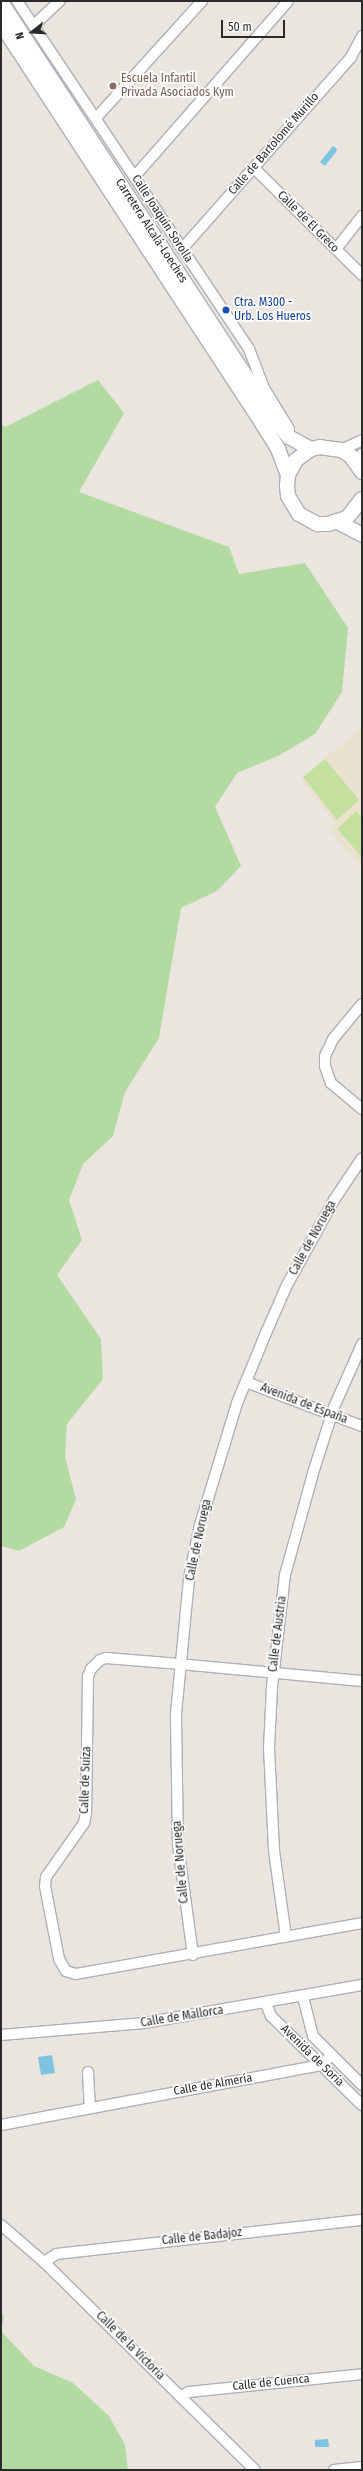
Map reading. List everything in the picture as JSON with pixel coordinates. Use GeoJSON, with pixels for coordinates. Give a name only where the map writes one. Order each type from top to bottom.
{"type":"FeatureCollection","features":[{"type":"Feature","properties":{"kind":"main road","name":"Carretera Alcalá-Loeches"},"geometry":{"type":"LineString","coordinates":[[1,2],[273,418],[289,437],[311,449]]}},
{"type":"Feature","properties":{"kind":"main road","name":"Carretera Alcalá-Loeches"},"geometry":{"type":"LineString","coordinates":[[1,24],[278,449],[288,475]]}},
{"type":"Feature","properties":{"kind":"main road"},"geometry":{"type":"LineString","coordinates":[[361,463],[341,450],[326,447],[311,449],[296,460],[288,475],[288,496],[299,514],[317,524],[338,522],[347,518],[361,503]]}},
{"type":"Feature","properties":{"kind":"main road"},"geometry":{"type":"LineString","coordinates":[[338,522],[362,535]]}},
{"type":"Feature","properties":{"kind":"street","name":"Calle Joaquín Sorolla"},"geometry":{"type":"LineString","coordinates":[[17,1],[249,349],[264,388],[297,442]]}},
{"type":"Feature","properties":{"kind":"street"},"geometry":{"type":"LineString","coordinates":[[34,25],[60,1]]}},
{"type":"Feature","properties":{"kind":"street"},"geometry":{"type":"LineString","coordinates":[[96,118],[202,1]]}},
{"type":"Feature","properties":{"kind":"street"},"geometry":{"type":"LineString","coordinates":[[135,176],[288,1]]}},
{"type":"Feature","properties":{"kind":"street","name":"Calle de Bartolomé Murillo"},"geometry":{"type":"LineString","coordinates":[[182,249],[351,57],[362,36]]}},
{"type":"Feature","properties":{"kind":"street","name":"Calle de El Greco"},"geometry":{"type":"LineString","coordinates":[[254,168],[362,275]]}},
{"type":"Feature","properties":{"kind":"street"},"geometry":{"type":"LineString","coordinates":[[336,249],[362,216]]}},
{"type":"Feature","properties":{"kind":"street"},"geometry":{"type":"LineString","coordinates":[[341,450],[362,440]]}},
{"type":"Feature","properties":{"kind":"street"},"geometry":{"type":"LineString","coordinates":[[362,1004],[333,1039],[325,1056],[325,1066],[331,1083],[362,1109]]}},
{"type":"Feature","properties":{"kind":"street","name":"Calle de Noruega"},"geometry":{"type":"LineString","coordinates":[[194,1955],[178,1845],[176,1721],[180,1664],[190,1578],[200,1525],[216,1469],[246,1382],[287,1285],[334,1200],[362,1158]]}},
{"type":"Feature","properties":{"kind":"street","name":"Calle de Austria"},"geometry":{"type":"LineString","coordinates":[[286,1937],[274,1850],[269,1748],[273,1672],[285,1575],[332,1415],[362,1344]]}},
{"type":"Feature","properties":{"kind":"street","name":"Avenida de España"},"geometry":{"type":"LineString","coordinates":[[246,1382],[362,1426]]}},
{"type":"Feature","properties":{"kind":"street","name":"Calle de Suiza"},"geometry":{"type":"LineString","coordinates":[[362,1681],[106,1658],[100,1660],[91,1669],[88,1676],[86,1813],[84,1823],[46,1877],[45,1886],[59,1959],[66,1971],[76,1974],[194,1955],[362,1923]]}},
{"type":"Feature","properties":{"kind":"street","name":"Calle de Mallorca"},"geometry":{"type":"LineString","coordinates":[[1,2035],[144,2024],[266,2004],[362,1985]]}},
{"type":"Feature","properties":{"kind":"street","name":"Avenida de Soria"},"geometry":{"type":"LineString","coordinates":[[303,1997],[313,2036],[331,2056],[362,2085]]}},
{"type":"Feature","properties":{"kind":"street","name":"Avenida de Soria"},"geometry":{"type":"LineString","coordinates":[[266,2004],[271,2016],[362,2105]]}},
{"type":"Feature","properties":{"kind":"street"},"geometry":{"type":"LineString","coordinates":[[321,2065],[331,2056]]}},
{"type":"Feature","properties":{"kind":"street","name":"Calle de Almería"},"geometry":{"type":"LineString","coordinates":[[1,2125],[321,2065]]}},
{"type":"Feature","properties":{"kind":"street"},"geometry":{"type":"LineString","coordinates":[[88,2072],[90,2108]]}},
{"type":"Feature","properties":{"kind":"street","name":"Calle de Badajoz"},"geometry":{"type":"LineString","coordinates":[[44,2262],[57,2254],[362,2220]]}},
{"type":"Feature","properties":{"kind":"street","name":"Calle de la Victoria"},"geometry":{"type":"LineString","coordinates":[[1,2225],[44,2262],[255,2470]]}},
{"type":"Feature","properties":{"kind":"street","name":"Calle de Cuenca"},"geometry":{"type":"LineString","coordinates":[[181,2396],[189,2392],[362,2374]]}},
{"type":"Feature","properties":{"kind":"street"},"geometry":{"type":"LineString","coordinates":[[334,2470],[362,2467]]}},
{"type":"Feature","properties":{"kind":"shaded area"},"geometry":{"type":"Polygon","coordinates":[[[362,726],[362,867],[328,829],[335,823],[301,779],[362,726]]]}},
{"type":"Feature","properties":{"kind":"green space"},"geometry":{"type":"Polygon","coordinates":[[[98,380],[124,413],[79,492],[229,547],[239,574],[305,563],[348,628],[342,692],[315,734],[278,756],[237,773],[215,807],[241,866],[217,891],[181,908],[159,1038],[125,1092],[113,1136],[83,1164],[69,1200],[82,1240],[57,1275],[101,1339],[103,1379],[67,1424],[65,1457],[76,1499],[64,1527],[19,1551],[1,1546],[1,424],[5,427],[98,380]]]}},
{"type":"Feature","properties":{"kind":"green space"},"geometry":{"type":"Polygon","coordinates":[[[325,759],[359,800],[337,820],[303,777],[325,759]]]}},
{"type":"Feature","properties":{"kind":"green space"},"geometry":{"type":"Polygon","coordinates":[[[356,811],[362,818],[362,857],[337,829],[356,811]]]}},
{"type":"Feature","properties":{"kind":"green space"},"geometry":{"type":"Polygon","coordinates":[[[1,2314],[4,2316],[1,2331],[1,2314]]]}},
{"type":"Feature","properties":{"kind":"green space"},"geometry":{"type":"Polygon","coordinates":[[[1,2331],[34,2366],[73,2383],[109,2416],[125,2445],[128,2470],[1,2470],[1,2331]]]}},
{"type":"Feature","properties":{"kind":"water"},"geometry":{"type":"Polygon","coordinates":[[[333,146],[337,149],[336,152],[325,166],[320,162],[333,146]]]}},
{"type":"Feature","properties":{"kind":"water"},"geometry":{"type":"Polygon","coordinates":[[[52,2055],[55,2073],[41,2075],[38,2057],[52,2055]]]}},
{"type":"Feature","properties":{"kind":"water"},"geometry":{"type":"Polygon","coordinates":[[[328,2439],[329,2447],[315,2447],[315,2440],[328,2439]]]}},
{"type":"Feature","properties":{"kind":"place","name":"Escuela Infantil Privada Asociados Kym"},"geometry":{"type":"Point","coordinates":[113,86]}},
{"type":"Feature","properties":{"kind":"place","name":"Ctra. M300 - Urb. Los Hueros"},"geometry":{"type":"Point","coordinates":[226,310]}}]}
